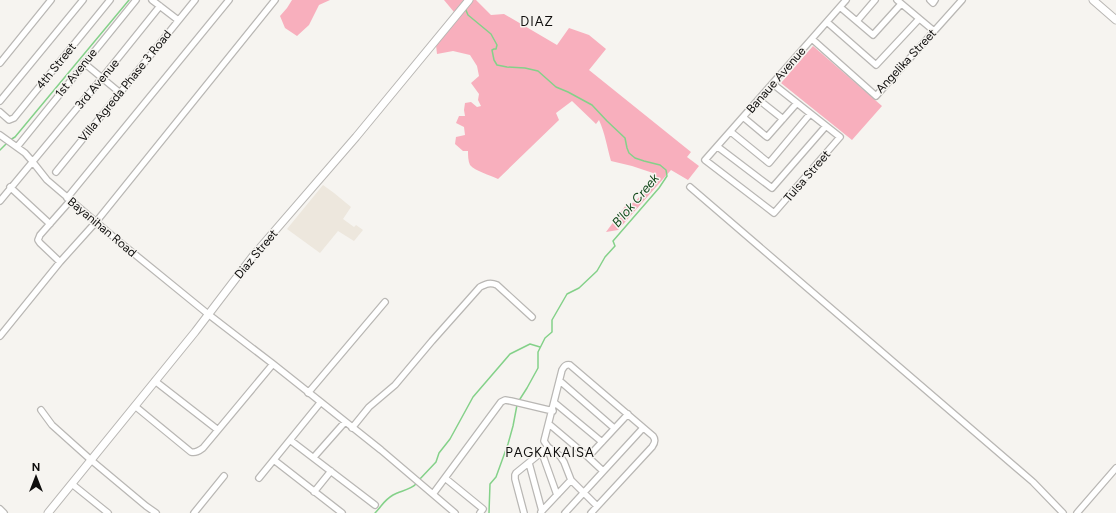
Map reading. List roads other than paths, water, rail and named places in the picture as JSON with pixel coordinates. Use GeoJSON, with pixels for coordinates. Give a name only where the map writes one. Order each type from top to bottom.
{"type":"FeatureCollection","features":[{"type":"Feature","properties":{"kind":"main road","name":"Diaz Street"},"geometry":{"type":"LineString","coordinates":[[51,512],[253,256],[356,137],[469,0]]}},
{"type":"Feature","properties":{"kind":"main road"},"geometry":{"type":"LineString","coordinates":[[1093,0],[1116,20]]}},
{"type":"Feature","properties":{"kind":"street"},"geometry":{"type":"LineString","coordinates":[[0,63],[51,0]]}},
{"type":"Feature","properties":{"kind":"street"},"geometry":{"type":"LineString","coordinates":[[0,101],[83,0]]}},
{"type":"Feature","properties":{"kind":"street","name":"4th Street"},"geometry":{"type":"LineString","coordinates":[[0,112],[9,120],[14,118],[110,0]]}},
{"type":"Feature","properties":{"kind":"street","name":"1st Avenue"},"geometry":{"type":"LineString","coordinates":[[17,147],[136,0]]}},
{"type":"Feature","properties":{"kind":"street"},"geometry":{"type":"LineString","coordinates":[[152,0],[178,20]]}},
{"type":"Feature","properties":{"kind":"street","name":"Villa Agreda Phase 3 Road"},"geometry":{"type":"LineString","coordinates":[[56,172],[194,0]]}},
{"type":"Feature","properties":{"kind":"street"},"geometry":{"type":"LineString","coordinates":[[60,262],[38,240],[40,235],[229,0]]}},
{"type":"Feature","properties":{"kind":"street"},"geometry":{"type":"LineString","coordinates":[[0,336],[60,262],[96,222],[275,0]]}},
{"type":"Feature","properties":{"kind":"street","name":"Banaue Avenue"},"geometry":{"type":"LineString","coordinates":[[705,160],[846,0]]}},
{"type":"Feature","properties":{"kind":"street"},"geometry":{"type":"LineString","coordinates":[[857,21],[875,0]]}},
{"type":"Feature","properties":{"kind":"street"},"geometry":{"type":"LineString","coordinates":[[930,0],[933,2],[935,0]]}},
{"type":"Feature","properties":{"kind":"street","name":"Angelika Street"},"geometry":{"type":"LineString","coordinates":[[812,39],[876,96],[962,0]]}},
{"type":"Feature","properties":{"kind":"street"},"geometry":{"type":"LineString","coordinates":[[840,7],[873,35],[899,2],[934,31]]}},
{"type":"Feature","properties":{"kind":"street","name":"3rd Avenue"},"geometry":{"type":"LineString","coordinates":[[0,201],[160,6]]}},
{"type":"Feature","properties":{"kind":"street"},"geometry":{"type":"LineString","coordinates":[[827,22],[876,65],[919,19]]}},
{"type":"Feature","properties":{"kind":"street","name":"4th Street"},"geometry":{"type":"LineString","coordinates":[[84,63],[119,92]]}},
{"type":"Feature","properties":{"kind":"street","name":"Tulsa Street"},"geometry":{"type":"LineString","coordinates":[[705,160],[774,213],[840,138],[773,84]]}},
{"type":"Feature","properties":{"kind":"street"},"geometry":{"type":"LineString","coordinates":[[759,100],[783,119]]}},
{"type":"Feature","properties":{"kind":"street"},"geometry":{"type":"LineString","coordinates":[[743,117],[767,137],[797,103]]}},
{"type":"Feature","properties":{"kind":"street"},"geometry":{"type":"LineString","coordinates":[[731,132],[769,163],[810,114]]}},
{"type":"Feature","properties":{"kind":"street"},"geometry":{"type":"LineString","coordinates":[[718,147],[772,188],[826,126]]}},
{"type":"Feature","properties":{"kind":"street","name":"Bayanihan Road"},"geometry":{"type":"LineString","coordinates":[[0,135],[17,147],[32,161],[47,180],[155,272],[381,450],[455,513]]}},
{"type":"Feature","properties":{"kind":"street"},"geometry":{"type":"LineString","coordinates":[[10,187],[50,224]]}},
{"type":"Feature","properties":{"kind":"street"},"geometry":{"type":"LineString","coordinates":[[690,187],[1034,482],[1063,513]]}},
{"type":"Feature","properties":{"kind":"street"},"geometry":{"type":"LineString","coordinates":[[352,428],[369,407],[395,385],[480,287],[492,283],[496,285],[532,317]]}},
{"type":"Feature","properties":{"kind":"street"},"geometry":{"type":"LineString","coordinates":[[308,393],[385,302]]}},
{"type":"Feature","properties":{"kind":"street"},"geometry":{"type":"LineString","coordinates":[[134,406],[191,452],[199,452],[273,364]]}},
{"type":"Feature","properties":{"kind":"street"},"geometry":{"type":"LineString","coordinates":[[591,513],[654,444],[655,439],[628,414],[568,364],[564,366],[550,424],[544,438],[545,443],[548,448],[560,456],[571,480],[597,506]]}},
{"type":"Feature","properties":{"kind":"street"},"geometry":{"type":"LineString","coordinates":[[155,381],[218,430]]}},
{"type":"Feature","properties":{"kind":"street"},"geometry":{"type":"LineString","coordinates":[[560,381],[614,428]]}},
{"type":"Feature","properties":{"kind":"street"},"geometry":{"type":"LineString","coordinates":[[433,494],[501,402],[508,400],[553,411]]}},
{"type":"Feature","properties":{"kind":"street"},"geometry":{"type":"LineString","coordinates":[[259,478],[320,403]]}},
{"type":"Feature","properties":{"kind":"street"},"geometry":{"type":"LineString","coordinates":[[555,403],[602,442]]}},
{"type":"Feature","properties":{"kind":"street"},"geometry":{"type":"LineString","coordinates":[[41,410],[52,425],[91,460],[156,513]]}},
{"type":"Feature","properties":{"kind":"street"},"geometry":{"type":"LineString","coordinates":[[588,457],[628,414]]}},
{"type":"Feature","properties":{"kind":"street"},"geometry":{"type":"LineString","coordinates":[[314,457],[345,422]]}},
{"type":"Feature","properties":{"kind":"street"},"geometry":{"type":"LineString","coordinates":[[550,424],[603,471]]}},
{"type":"Feature","properties":{"kind":"street"},"geometry":{"type":"LineString","coordinates":[[565,513],[643,428]]}},
{"type":"Feature","properties":{"kind":"street"},"geometry":{"type":"LineString","coordinates":[[290,440],[375,505]]}},
{"type":"Feature","properties":{"kind":"street"},"geometry":{"type":"LineString","coordinates":[[524,513],[514,477],[516,473],[548,448]]}},
{"type":"Feature","properties":{"kind":"street"},"geometry":{"type":"LineString","coordinates":[[542,453],[557,495]]}},
{"type":"Feature","properties":{"kind":"street"},"geometry":{"type":"LineString","coordinates":[[274,460],[342,513]]}},
{"type":"Feature","properties":{"kind":"street"},"geometry":{"type":"LineString","coordinates":[[529,463],[541,512]]}},
{"type":"Feature","properties":{"kind":"street"},"geometry":{"type":"LineString","coordinates":[[1077,513],[1116,468]]}},
{"type":"Feature","properties":{"kind":"street"},"geometry":{"type":"LineString","coordinates":[[314,492],[331,471]]}},
{"type":"Feature","properties":{"kind":"street"},"geometry":{"type":"LineString","coordinates":[[194,513],[224,476]]}},
{"type":"Feature","properties":{"kind":"street"},"geometry":{"type":"LineString","coordinates":[[445,478],[483,509],[480,513]]}},
{"type":"Feature","properties":{"kind":"street"},"geometry":{"type":"LineString","coordinates":[[541,512],[571,480]]}},
{"type":"Feature","properties":{"kind":"street"},"geometry":{"type":"LineString","coordinates":[[72,484],[108,513]]}},
{"type":"Feature","properties":{"kind":"street"},"geometry":{"type":"LineString","coordinates":[[0,510],[4,513]]}},
{"type":"Feature","properties":{"kind":"waterway"},"geometry":{"type":"LineString","coordinates":[[10,140],[15,137],[129,0]]}},
{"type":"Feature","properties":{"kind":"waterway","name":"B'lok Creek"},"geometry":{"type":"LineString","coordinates":[[465,8],[468,15],[491,34],[497,45],[496,49],[492,50],[494,60],[497,65],[538,71],[556,87],[592,105],[625,138],[629,153],[635,158],[660,165],[666,170],[667,176],[659,188],[613,241],[615,246],[605,257],[597,271],[579,288],[567,294],[552,320],[552,332],[545,338],[538,352],[538,368],[517,405],[508,444],[496,477],[490,484],[489,513]]}},
{"type":"Feature","properties":{"kind":"waterway"},"geometry":{"type":"LineString","coordinates":[[0,150],[7,143]]}},
{"type":"Feature","properties":{"kind":"waterway"},"geometry":{"type":"LineString","coordinates":[[419,480],[436,462],[439,453],[450,439],[473,397],[510,354],[530,344],[540,347]]}},
{"type":"Feature","properties":{"kind":"waterway"},"geometry":{"type":"LineString","coordinates":[[375,513],[390,497],[411,488],[416,484]]}},
{"type":"Feature","properties":{"kind":"district","name":"DIAZ"},"geometry":{"type":"Point","coordinates":[537,21]}},
{"type":"Feature","properties":{"kind":"district","name":"PAGKAKAISA"},"geometry":{"type":"Point","coordinates":[550,452]}}]}
